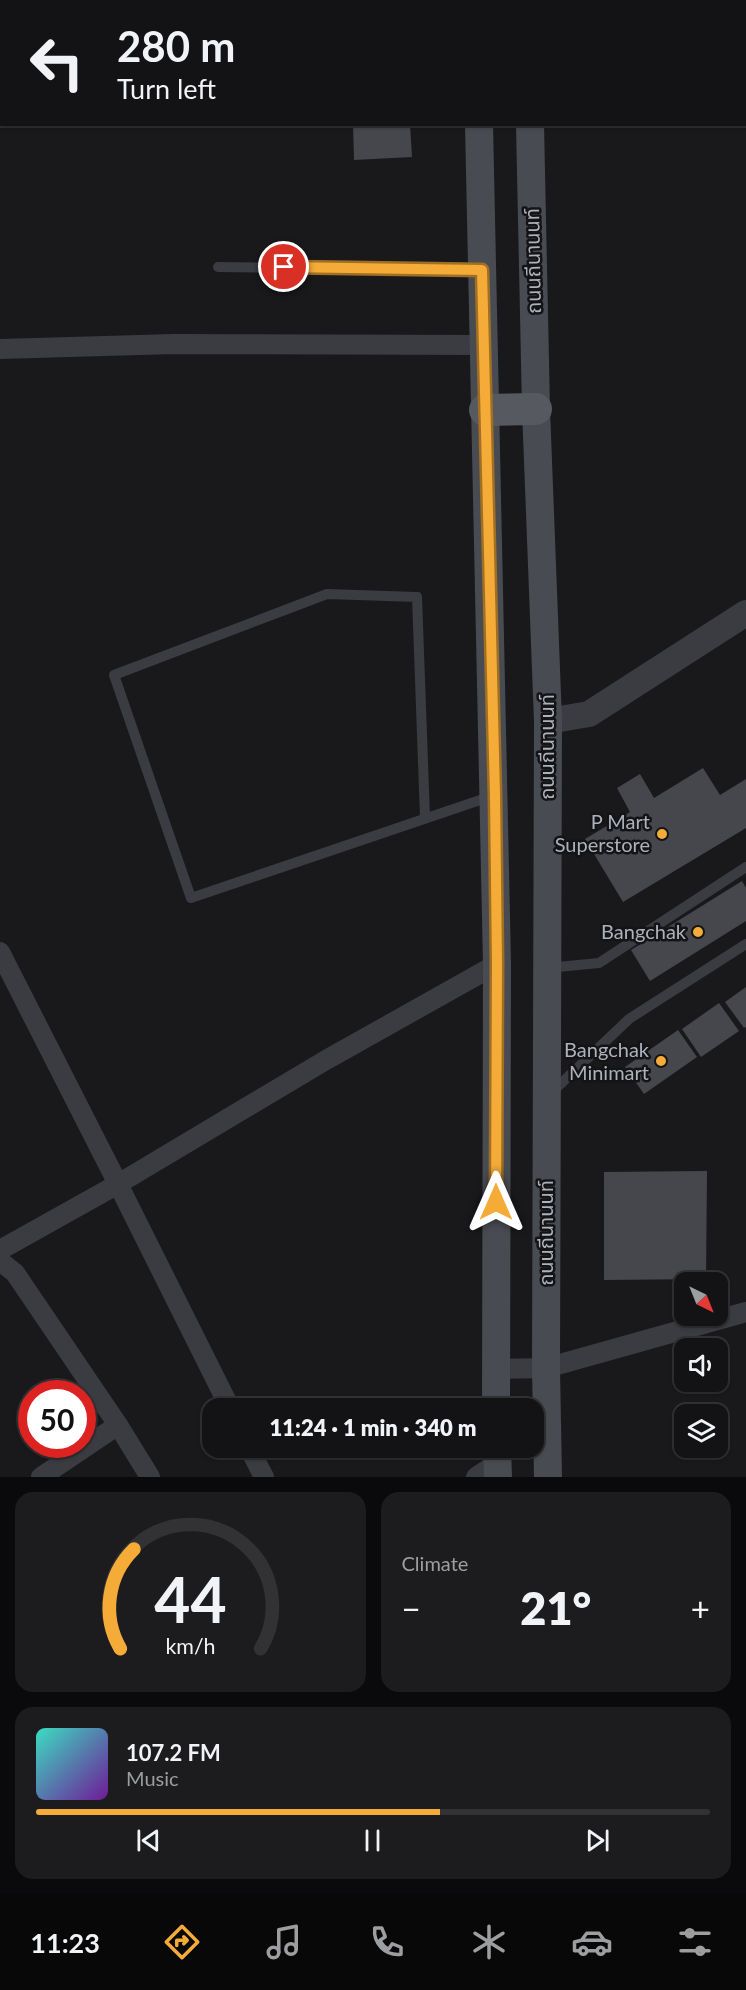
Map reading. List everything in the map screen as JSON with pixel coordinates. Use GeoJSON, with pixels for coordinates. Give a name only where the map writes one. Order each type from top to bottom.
{"type":"FeatureCollection","features":[{"type":"Feature","properties":{"kind":"main road"},"geometry":{"type":"LineString","coordinates":[[479,126],[495,795],[496,1398]]}},
{"type":"Feature","properties":{"kind":"main road","name":"ถนนถีนานนท์"},"geometry":{"type":"LineString","coordinates":[[530,126],[536,409],[548,721],[546,1098],[548,1477]]}},
{"type":"Feature","properties":{"kind":"main road"},"geometry":{"type":"LineString","coordinates":[[485,410],[536,409]]}},
{"type":"Feature","properties":{"kind":"street"},"geometry":{"type":"LineString","coordinates":[[0,349],[174,344],[484,345]]}},
{"type":"Feature","properties":{"kind":"street"},"geometry":{"type":"LineString","coordinates":[[548,721],[589,714],[746,613]]}},
{"type":"Feature","properties":{"kind":"street"},"geometry":{"type":"LineString","coordinates":[[0,952],[225,1398]]}},
{"type":"Feature","properties":{"kind":"street"},"geometry":{"type":"LineString","coordinates":[[0,1250],[118,1184],[326,1060],[497,964]]}},
{"type":"Feature","properties":{"kind":"street"},"geometry":{"type":"LineString","coordinates":[[0,1261],[15,1273],[118,1425],[150,1477]]}},
{"type":"Feature","properties":{"kind":"street"},"geometry":{"type":"LineString","coordinates":[[495,1369],[546,1368],[746,1312]]}},
{"type":"Feature","properties":{"kind":"street"},"geometry":{"type":"LineString","coordinates":[[42,1477],[118,1425]]}},
{"type":"Feature","properties":{"kind":"street"},"geometry":{"type":"LineString","coordinates":[[254,1458],[264,1477]]}},
{"type":"Feature","properties":{"kind":"lane"},"geometry":{"type":"LineString","coordinates":[[218,267],[482,270]]}},
{"type":"Feature","properties":{"kind":"lane"},"geometry":{"type":"LineString","coordinates":[[425,817],[417,597],[327,594],[114,675],[190,898],[495,795]]}},
{"type":"Feature","properties":{"kind":"lane"},"geometry":{"type":"LineString","coordinates":[[547,968],[599,963],[746,867]]}},
{"type":"Feature","properties":{"kind":"lane"},"geometry":{"type":"LineString","coordinates":[[546,1098],[629,1019],[746,944]]}},
{"type":"Feature","properties":{"kind":"building"},"geometry":{"type":"Polygon","coordinates":[[[353,126],[410,126],[412,157],[354,160],[353,126]]]}},
{"type":"Feature","properties":{"kind":"building"},"geometry":{"type":"Polygon","coordinates":[[[703,768],[720,795],[746,779],[746,828],[623,902],[585,839],[630,812],[617,788],[640,774],[654,798],[703,768]]]}},
{"type":"Feature","properties":{"kind":"building"},"geometry":{"type":"Polygon","coordinates":[[[742,881],[746,888],[746,921],[650,981],[631,950],[742,881]]]}},
{"type":"Feature","properties":{"kind":"building"},"geometry":{"type":"Polygon","coordinates":[[[746,987],[746,1027],[744,1028],[725,1002],[746,987]]]}},
{"type":"Feature","properties":{"kind":"building"},"geometry":{"type":"Polygon","coordinates":[[[719,1003],[739,1031],[701,1057],[682,1029],[719,1003]]]}},
{"type":"Feature","properties":{"kind":"building"},"geometry":{"type":"Polygon","coordinates":[[[678,1030],[697,1057],[644,1094],[625,1067],[678,1030]]]}},
{"type":"Feature","properties":{"kind":"building"},"geometry":{"type":"Polygon","coordinates":[[[707,1171],[706,1272],[674,1272],[674,1279],[604,1280],[604,1172],[707,1171]]]}},
{"type":"Feature","properties":{"kind":"place","name":"P Mart Superstore"},"geometry":{"type":"Point","coordinates":[662,834]}},
{"type":"Feature","properties":{"kind":"place","name":"Bangchak"},"geometry":{"type":"Point","coordinates":[698,932]}},
{"type":"Feature","properties":{"kind":"place","name":"Bangchak Minimart"},"geometry":{"type":"Point","coordinates":[661,1061]}},
{"type":"Feature","properties":{"kind":"route"},"geometry":{"type":"LineString","coordinates":[[284,267],[482,270],[495,795],[496,1202]]}}]}
